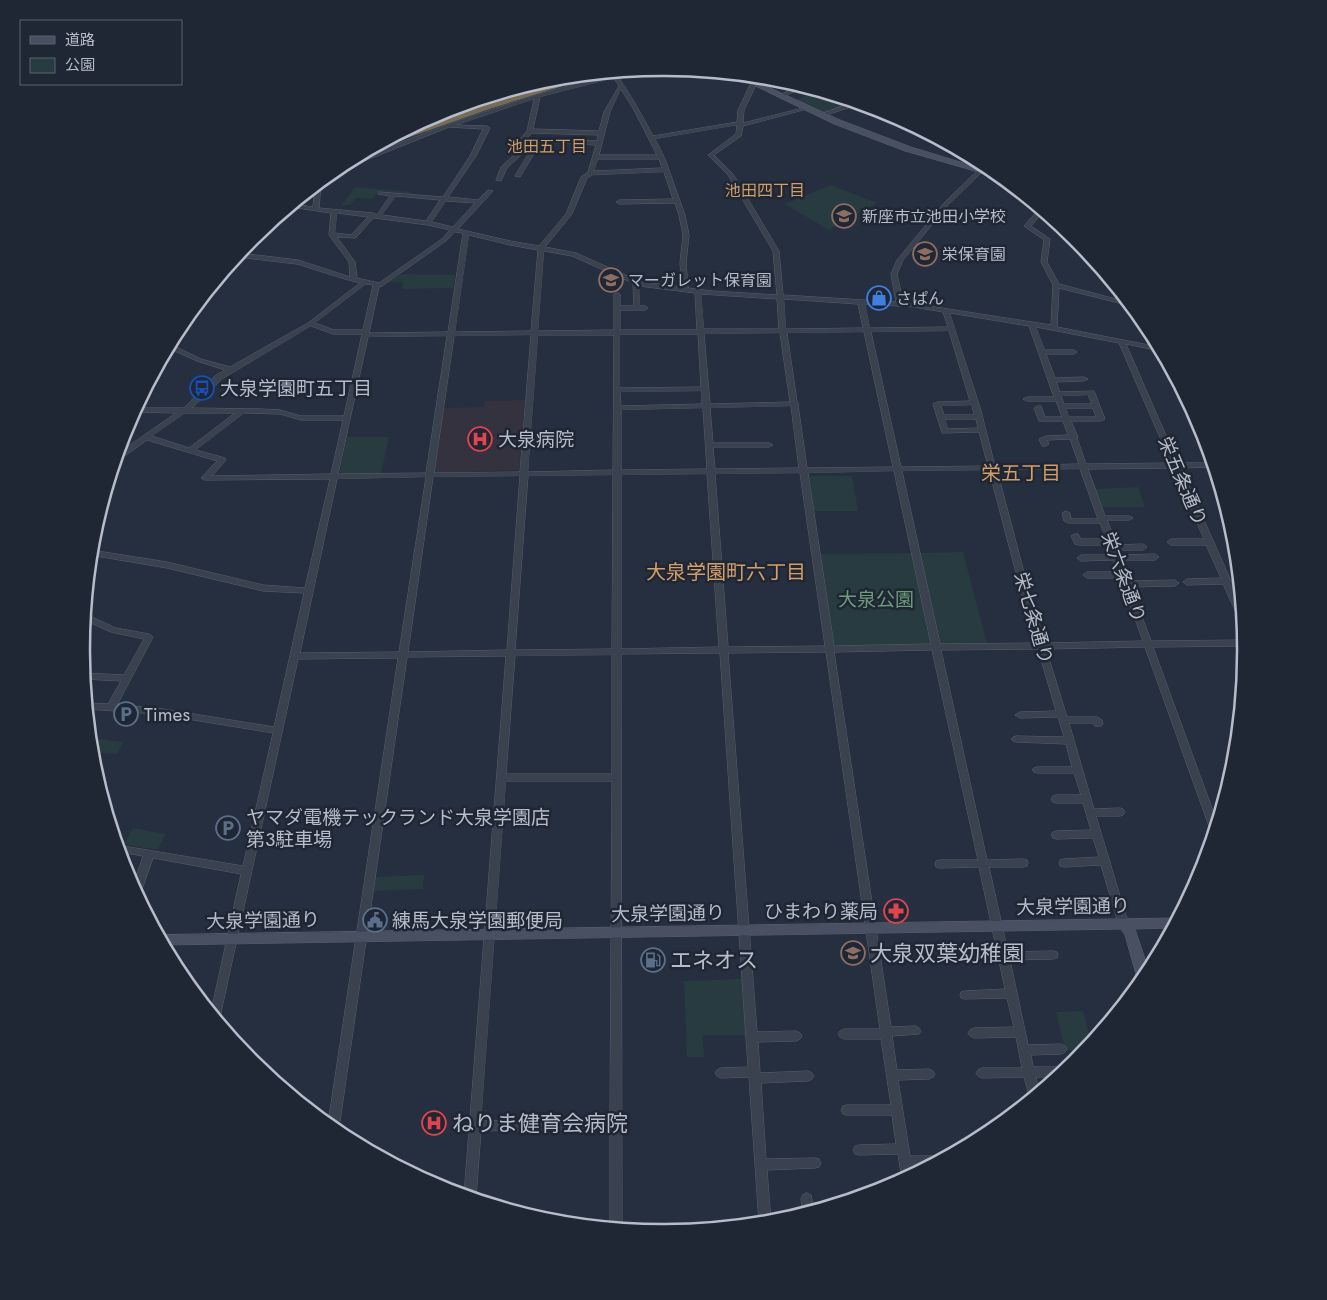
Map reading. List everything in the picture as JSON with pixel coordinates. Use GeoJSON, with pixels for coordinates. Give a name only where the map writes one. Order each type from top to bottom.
{"type":"FeatureCollection","features":[{"type":"Feature","properties":{"kind":"highway"},"geometry":{"type":"LineString","coordinates":[[424,129],[489,106],[553,87]]}},
{"type":"Feature","properties":{"kind":"street"},"geometry":{"type":"LineString","coordinates":[[616,78],[638,110],[665,170],[684,224],[682,272],[685,290]]}},
{"type":"Feature","properties":{"kind":"street"},"geometry":{"type":"LineString","coordinates":[[374,155],[445,126],[537,96],[593,81]]}},
{"type":"Feature","properties":{"kind":"street"},"geometry":{"type":"LineString","coordinates":[[749,83],[821,115],[908,149],[968,164]]}},
{"type":"Feature","properties":{"kind":"street"},"geometry":{"type":"LineString","coordinates":[[753,85],[741,110],[739,135],[711,155],[730,174],[776,251],[779,297],[906,1170]]}},
{"type":"Feature","properties":{"kind":"street"},"geometry":{"type":"LineString","coordinates":[[591,173],[612,101],[622,86]]}},
{"type":"Feature","properties":{"kind":"street"},"geometry":{"type":"LineString","coordinates":[[780,96],[791,91]]}},
{"type":"Feature","properties":{"kind":"street"},"geometry":{"type":"LineString","coordinates":[[499,180],[504,167],[518,155],[523,139],[530,130],[537,96]]}},
{"type":"Feature","properties":{"kind":"street"},"geometry":{"type":"LineString","coordinates":[[821,115],[847,107]]}},
{"type":"Feature","properties":{"kind":"street"},"geometry":{"type":"LineString","coordinates":[[651,138],[740,124],[805,108]]}},
{"type":"Feature","properties":{"kind":"street"},"geometry":{"type":"LineString","coordinates":[[428,223],[473,156],[487,128],[445,126]]}},
{"type":"Feature","properties":{"kind":"street"},"geometry":{"type":"LineString","coordinates":[[530,130],[602,133]]}},
{"type":"Feature","properties":{"kind":"street"},"geometry":{"type":"LineString","coordinates":[[518,176],[539,140],[599,143]]}},
{"type":"Feature","properties":{"kind":"street"},"geometry":{"type":"LineString","coordinates":[[595,157],[659,156]]}},
{"type":"Feature","properties":{"kind":"street"},"geometry":{"type":"LineString","coordinates":[[471,1190],[541,248],[569,214],[584,177],[591,173],[665,170]]}},
{"type":"Feature","properties":{"kind":"street"},"geometry":{"type":"LineString","coordinates":[[900,304],[894,274],[900,260],[946,204],[979,171]]}},
{"type":"Feature","properties":{"kind":"street"},"geometry":{"type":"LineString","coordinates":[[247,256],[298,262],[376,286],[388,281],[444,240],[490,191]]}},
{"type":"Feature","properties":{"kind":"street"},"geometry":{"type":"LineString","coordinates":[[316,208],[317,193]]}},
{"type":"Feature","properties":{"kind":"street"},"geometry":{"type":"LineString","coordinates":[[380,193],[479,202]]}},
{"type":"Feature","properties":{"kind":"street"},"geometry":{"type":"LineString","coordinates":[[332,235],[353,237],[376,216],[394,195]]}},
{"type":"Feature","properties":{"kind":"street"},"geometry":{"type":"LineString","coordinates":[[619,202],[675,201]]}},
{"type":"Feature","properties":{"kind":"street"},"geometry":{"type":"LineString","coordinates":[[300,207],[428,223],[574,254],[636,282],[698,292],[900,304],[1054,328],[1151,347]]}},
{"type":"Feature","properties":{"kind":"street"},"geometry":{"type":"LineString","coordinates":[[334,211],[332,235],[352,262],[354,279]]}},
{"type":"Feature","properties":{"kind":"street"},"geometry":{"type":"LineString","coordinates":[[1037,215],[1027,226],[1046,237],[1047,245],[1043,257],[1044,262],[1056,285],[1054,328]]}},
{"type":"Feature","properties":{"kind":"street"},"geometry":{"type":"LineString","coordinates":[[334,1119],[466,232]]}},
{"type":"Feature","properties":{"kind":"street"},"geometry":{"type":"LineString","coordinates":[[125,452],[184,411],[207,388],[231,370],[310,324],[365,282]]}},
{"type":"Feature","properties":{"kind":"street"},"geometry":{"type":"LineString","coordinates":[[636,282],[637,308]]}},
{"type":"Feature","properties":{"kind":"street"},"geometry":{"type":"LineString","coordinates":[[1056,285],[1119,301]]}},
{"type":"Feature","properties":{"kind":"street"},"geometry":{"type":"LineString","coordinates":[[217,1009],[376,286]]}},
{"type":"Feature","properties":{"kind":"street"},"geometry":{"type":"LineString","coordinates":[[698,292],[764,1215]]}},
{"type":"Feature","properties":{"kind":"street"},"geometry":{"type":"LineString","coordinates":[[616,1222],[617,294]]}},
{"type":"Feature","properties":{"kind":"street"},"geometry":{"type":"LineString","coordinates":[[861,302],[935,649],[1033,1089]]}},
{"type":"Feature","properties":{"kind":"street"},"geometry":{"type":"LineString","coordinates":[[617,308],[645,308]]}},
{"type":"Feature","properties":{"kind":"street","name":"栄七条通り"},"geometry":{"type":"LineString","coordinates":[[946,311],[982,430],[991,468],[1105,862],[1121,916],[1126,924]]}},
{"type":"Feature","properties":{"kind":"street"},"geometry":{"type":"LineString","coordinates":[[310,324],[333,332],[450,334],[951,329]]}},
{"type":"Feature","properties":{"kind":"street","name":"栄六条通り"},"geometry":{"type":"LineString","coordinates":[[1032,325],[1211,819]]}},
{"type":"Feature","properties":{"kind":"street","name":"栄五条通り"},"geometry":{"type":"LineString","coordinates":[[1122,342],[1235,601]]}},
{"type":"Feature","properties":{"kind":"street"},"geometry":{"type":"LineString","coordinates":[[175,349],[199,360],[231,370]]}},
{"type":"Feature","properties":{"kind":"street"},"geometry":{"type":"LineString","coordinates":[[1043,352],[1074,352]]}},
{"type":"Feature","properties":{"kind":"street"},"geometry":{"type":"LineString","coordinates":[[1053,380],[1084,379]]}},
{"type":"Feature","properties":{"kind":"street"},"geometry":{"type":"LineString","coordinates":[[617,390],[705,389]]}},
{"type":"Feature","properties":{"kind":"street"},"geometry":{"type":"LineString","coordinates":[[1038,408],[1042,419],[1101,419],[1091,394],[1060,400]]}},
{"type":"Feature","properties":{"kind":"street"},"geometry":{"type":"LineString","coordinates":[[1028,399],[1060,400],[1096,406]]}},
{"type":"Feature","properties":{"kind":"street"},"geometry":{"type":"LineString","coordinates":[[974,403],[937,404],[945,431],[982,430]]}},
{"type":"Feature","properties":{"kind":"street"},"geometry":{"type":"LineString","coordinates":[[617,408],[795,404]]}},
{"type":"Feature","properties":{"kind":"street"},"geometry":{"type":"LineString","coordinates":[[142,410],[280,412],[301,418],[348,418]]}},
{"type":"Feature","properties":{"kind":"street"},"geometry":{"type":"LineString","coordinates":[[190,451],[242,411]]}},
{"type":"Feature","properties":{"kind":"street"},"geometry":{"type":"LineString","coordinates":[[941,417],[978,417]]}},
{"type":"Feature","properties":{"kind":"street"},"geometry":{"type":"LineString","coordinates":[[146,437],[222,460],[205,478],[1207,465]]}},
{"type":"Feature","properties":{"kind":"street"},"geometry":{"type":"LineString","coordinates":[[1045,444],[1043,438],[1074,437]]}},
{"type":"Feature","properties":{"kind":"street"},"geometry":{"type":"LineString","coordinates":[[709,445],[769,445]]}},
{"type":"Feature","properties":{"kind":"street"},"geometry":{"type":"LineString","coordinates":[[1066,513],[1068,521],[1129,518]]}},
{"type":"Feature","properties":{"kind":"street"},"geometry":{"type":"LineString","coordinates":[[1075,536],[1078,542],[1144,548]]}},
{"type":"Feature","properties":{"kind":"street"},"geometry":{"type":"LineString","coordinates":[[1171,542],[1209,542]]}},
{"type":"Feature","properties":{"kind":"street"},"geometry":{"type":"LineString","coordinates":[[98,554],[167,565],[263,588],[309,591]]}},
{"type":"Feature","properties":{"kind":"street"},"geometry":{"type":"LineString","coordinates":[[1081,558],[1155,557]]}},
{"type":"Feature","properties":{"kind":"street"},"geometry":{"type":"LineString","coordinates":[[1087,575],[1124,575]]}},
{"type":"Feature","properties":{"kind":"street"},"geometry":{"type":"LineString","coordinates":[[1187,582],[1226,581]]}},
{"type":"Feature","properties":{"kind":"street"},"geometry":{"type":"LineString","coordinates":[[1127,584],[1176,583]]}},
{"type":"Feature","properties":{"kind":"street"},"geometry":{"type":"LineString","coordinates":[[91,620],[114,630],[149,637],[111,707]]}},
{"type":"Feature","properties":{"kind":"street"},"geometry":{"type":"LineString","coordinates":[[295,656],[935,649],[1237,643]]}},
{"type":"Feature","properties":{"kind":"street"},"geometry":{"type":"LineString","coordinates":[[91,676],[127,678]]}},
{"type":"Feature","properties":{"kind":"street"},"geometry":{"type":"LineString","coordinates":[[93,706],[157,711],[278,731]]}},
{"type":"Feature","properties":{"kind":"street"},"geometry":{"type":"LineString","coordinates":[[1020,715],[1097,720],[1098,724]]}},
{"type":"Feature","properties":{"kind":"street"},"geometry":{"type":"LineString","coordinates":[[1016,739],[1070,741]]}},
{"type":"Feature","properties":{"kind":"street"},"geometry":{"type":"LineString","coordinates":[[1036,770],[1078,770]]}},
{"type":"Feature","properties":{"kind":"street"},"geometry":{"type":"LineString","coordinates":[[501,778],[617,777]]}},
{"type":"Feature","properties":{"kind":"street"},"geometry":{"type":"LineString","coordinates":[[1056,799],[1087,799]]}},
{"type":"Feature","properties":{"kind":"street"},"geometry":{"type":"LineString","coordinates":[[1091,812],[1120,812]]}},
{"type":"Feature","properties":{"kind":"street"},"geometry":{"type":"LineString","coordinates":[[1056,835],[1097,834]]}},
{"type":"Feature","properties":{"kind":"street"},"geometry":{"type":"LineString","coordinates":[[126,849],[247,871]]}},
{"type":"Feature","properties":{"kind":"street"},"geometry":{"type":"LineString","coordinates":[[139,883],[149,854]]}},
{"type":"Feature","properties":{"kind":"street"},"geometry":{"type":"LineString","coordinates":[[1064,863],[1105,862]]}},
{"type":"Feature","properties":{"kind":"street"},"geometry":{"type":"LineString","coordinates":[[940,864],[1023,864]]}},
{"type":"Feature","properties":{"kind":"street","name":"大泉学園通り"},"geometry":{"type":"LineString","coordinates":[[169,940],[1168,923]]}},
{"type":"Feature","properties":{"kind":"street"},"geometry":{"type":"LineString","coordinates":[[1126,924],[1131,934],[1141,969]]}},
{"type":"Feature","properties":{"kind":"street"},"geometry":{"type":"LineString","coordinates":[[1004,956],[1052,955]]}},
{"type":"Feature","properties":{"kind":"street"},"geometry":{"type":"LineString","coordinates":[[965,995],[1012,993]]}},
{"type":"Feature","properties":{"kind":"street"},"geometry":{"type":"LineString","coordinates":[[844,1034],[915,1031]]}},
{"type":"Feature","properties":{"kind":"street"},"geometry":{"type":"LineString","coordinates":[[974,1033],[1020,1032]]}},
{"type":"Feature","properties":{"kind":"street"},"geometry":{"type":"LineString","coordinates":[[751,1037],[796,1036]]}},
{"type":"Feature","properties":{"kind":"street"},"geometry":{"type":"LineString","coordinates":[[1024,1050],[1061,1049]]}},
{"type":"Feature","properties":{"kind":"street"},"geometry":{"type":"LineString","coordinates":[[982,1073],[1052,1072]]}},
{"type":"Feature","properties":{"kind":"street"},"geometry":{"type":"LineString","coordinates":[[721,1073],[808,1076]]}},
{"type":"Feature","properties":{"kind":"street"},"geometry":{"type":"LineString","coordinates":[[892,1075],[929,1074]]}},
{"type":"Feature","properties":{"kind":"street"},"geometry":{"type":"LineString","coordinates":[[847,1110],[897,1110]]}},
{"type":"Feature","properties":{"kind":"street"},"geometry":{"type":"LineString","coordinates":[[475,1126],[617,1124]]}},
{"type":"Feature","properties":{"kind":"street"},"geometry":{"type":"LineString","coordinates":[[859,1150],[903,1149]]}},
{"type":"Feature","properties":{"kind":"street"},"geometry":{"type":"LineString","coordinates":[[905,1162],[924,1161]]}},
{"type":"Feature","properties":{"kind":"street"},"geometry":{"type":"LineString","coordinates":[[761,1165],[815,1163]]}},
{"type":"Feature","properties":{"kind":"shaded area","name":"大泉病院"},"geometry":{"type":"Polygon","coordinates":[[[525,400],[519,470],[436,473],[433,470],[442,408],[484,407],[485,401],[525,400]]]}},
{"type":"Feature","properties":{"kind":"green space"},"geometry":{"type":"Polygon","coordinates":[[[808,95],[844,106],[822,113],[795,100],[808,95]]]}},
{"type":"Feature","properties":{"kind":"green space"},"geometry":{"type":"Polygon","coordinates":[[[831,185],[877,203],[829,230],[785,204],[831,185]]]}},
{"type":"Feature","properties":{"kind":"green space"},"geometry":{"type":"Polygon","coordinates":[[[355,187],[411,192],[412,194],[377,192],[372,199],[356,198],[350,205],[342,205],[355,187]]]}},
{"type":"Feature","properties":{"kind":"green space"},"geometry":{"type":"Polygon","coordinates":[[[402,274],[455,275],[453,288],[402,289],[403,282],[389,282],[402,274]]]}},
{"type":"Feature","properties":{"kind":"green space"},"geometry":{"type":"Polygon","coordinates":[[[347,437],[389,437],[381,474],[343,474],[340,471],[347,437]]]}},
{"type":"Feature","properties":{"kind":"green space"},"geometry":{"type":"Polygon","coordinates":[[[809,476],[852,476],[858,511],[814,511],[809,476]]]}},
{"type":"Feature","properties":{"kind":"green space"},"geometry":{"type":"Polygon","coordinates":[[[1138,487],[1145,507],[1102,507],[1095,489],[1138,487]]]}},
{"type":"Feature","properties":{"kind":"green space","name":"大泉公園"},"geometry":{"type":"Polygon","coordinates":[[[963,552],[987,644],[939,645],[919,553],[963,552]]]}},
{"type":"Feature","properties":{"kind":"green space","name":"大泉公園"},"geometry":{"type":"Polygon","coordinates":[[[913,553],[932,642],[928,645],[839,646],[834,644],[820,554],[913,553]]]}},
{"type":"Feature","properties":{"kind":"green space"},"geometry":{"type":"Polygon","coordinates":[[[97,739],[123,742],[117,754],[99,753],[97,739]]]}},
{"type":"Feature","properties":{"kind":"green space"},"geometry":{"type":"Polygon","coordinates":[[[133,828],[166,834],[157,850],[124,844],[133,828]]]}},
{"type":"Feature","properties":{"kind":"green space"},"geometry":{"type":"Polygon","coordinates":[[[424,875],[423,889],[373,891],[375,877],[424,875]]]}},
{"type":"Feature","properties":{"kind":"green space"},"geometry":{"type":"Polygon","coordinates":[[[746,979],[750,1035],[703,1035],[704,1057],[687,1057],[684,981],[746,979]]]}},
{"type":"Feature","properties":{"kind":"green space"},"geometry":{"type":"Polygon","coordinates":[[[1083,1011],[1089,1035],[1075,1050],[1065,1050],[1056,1012],[1083,1011]]]}},
{"type":"Feature","properties":{"kind":"place","name":"新座市立池田小学校"},"geometry":{"type":"Point","coordinates":[844,216]}},
{"type":"Feature","properties":{"kind":"place","name":"栄保育園"},"geometry":{"type":"Point","coordinates":[925,254]}},
{"type":"Feature","properties":{"kind":"place","name":"マーガレット保育園"},"geometry":{"type":"Point","coordinates":[611,280]}},
{"type":"Feature","properties":{"kind":"place","name":"さぱん"},"geometry":{"type":"Point","coordinates":[879,298]}},
{"type":"Feature","properties":{"kind":"place","name":"大泉学園町五丁目"},"geometry":{"type":"Point","coordinates":[202,388]}},
{"type":"Feature","properties":{"kind":"place","name":"大泉病院"},"geometry":{"type":"Point","coordinates":[480,439]}},
{"type":"Feature","properties":{"kind":"place","name":"Times"},"geometry":{"type":"Point","coordinates":[126,714]}},
{"type":"Feature","properties":{"kind":"place","name":"ヤマダ電機テックランド大泉学園店 第3駐車場"},"geometry":{"type":"Point","coordinates":[228,828]}},
{"type":"Feature","properties":{"kind":"place","name":"ひまわり薬局"},"geometry":{"type":"Point","coordinates":[896,911]}},
{"type":"Feature","properties":{"kind":"place","name":"練馬大泉学園郵便局"},"geometry":{"type":"Point","coordinates":[375,920]}},
{"type":"Feature","properties":{"kind":"place","name":"大泉双葉幼稚園"},"geometry":{"type":"Point","coordinates":[853,953]}},
{"type":"Feature","properties":{"kind":"place","name":"エネオス"},"geometry":{"type":"Point","coordinates":[653,960]}},
{"type":"Feature","properties":{"kind":"place","name":"ねりま健育会病院"},"geometry":{"type":"Point","coordinates":[434,1123]}},
{"type":"Feature","properties":{"kind":"district","name":"池田五丁目"},"geometry":{"type":"Point","coordinates":[547,146]}},
{"type":"Feature","properties":{"kind":"district","name":"池田四丁目"},"geometry":{"type":"Point","coordinates":[765,190]}},
{"type":"Feature","properties":{"kind":"district","name":"栄五丁目"},"geometry":{"type":"Point","coordinates":[1021,473]}},
{"type":"Feature","properties":{"kind":"district","name":"大泉学園町六丁目"},"geometry":{"type":"Point","coordinates":[726,572]}}]}
